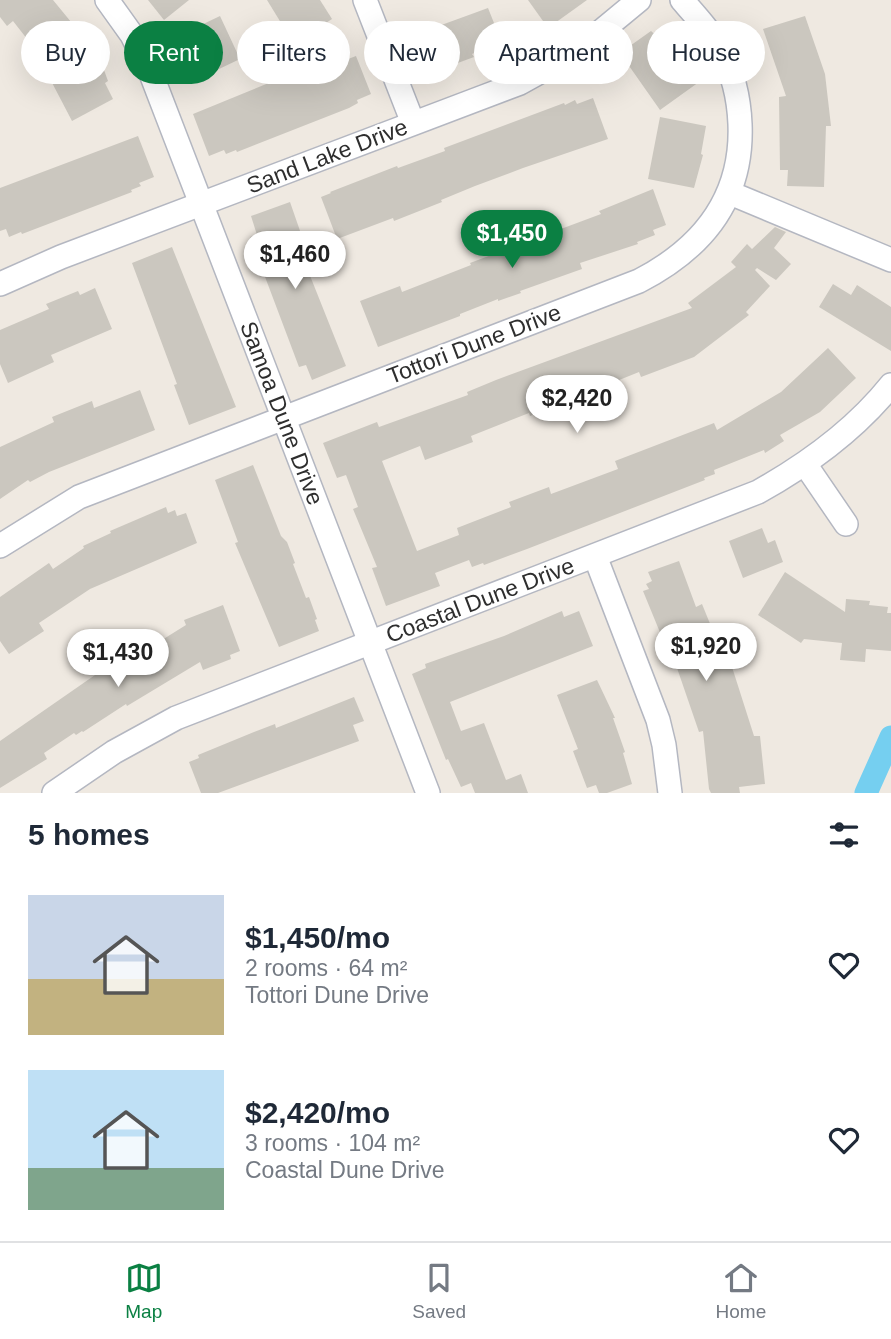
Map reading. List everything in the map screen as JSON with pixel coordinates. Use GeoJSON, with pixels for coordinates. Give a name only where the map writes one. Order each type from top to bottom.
{"type":"FeatureCollection","features":[{"type":"Feature","properties":{"kind":"street","name":"Samoa Dune Drive"},"geometry":{"type":"LineString","coordinates":[[107,0],[142,53],[428,793]]}},
{"type":"Feature","properties":{"kind":"street"},"geometry":{"type":"LineString","coordinates":[[365,0],[413,123]]}},
{"type":"Feature","properties":{"kind":"street","name":"Sand Lake Drive"},"geometry":{"type":"LineString","coordinates":[[0,284],[61,257],[520,83],[585,46],[639,0]]}},
{"type":"Feature","properties":{"kind":"street","name":"Tottori Dune Drive"},"geometry":{"type":"LineString","coordinates":[[0,546],[37,520],[79,497],[639,281],[676,260],[719,212],[730,193],[739,159],[741,136],[736,89],[721,50],[682,0]]}},
{"type":"Feature","properties":{"kind":"street"},"geometry":{"type":"LineString","coordinates":[[730,193],[891,260]]}},
{"type":"Feature","properties":{"kind":"street","name":"Coastal Dune Drive"},"geometry":{"type":"LineString","coordinates":[[54,793],[144,734],[176,718],[758,492],[805,464],[861,418],[891,385]]}},
{"type":"Feature","properties":{"kind":"street"},"geometry":{"type":"LineString","coordinates":[[805,464],[846,524]]}},
{"type":"Feature","properties":{"kind":"street"},"geometry":{"type":"LineString","coordinates":[[595,556],[657,720],[664,745],[670,793]]}},
{"type":"Feature","properties":{"kind":"building"},"geometry":{"type":"Polygon","coordinates":[[[0,0],[53,0],[70,21],[21,21],[21,31],[13,21],[7,26],[0,17],[0,0]]]}},
{"type":"Feature","properties":{"kind":"building"},"geometry":{"type":"Polygon","coordinates":[[[148,0],[189,0],[164,20],[148,0]]]}},
{"type":"Feature","properties":{"kind":"building"},"geometry":{"type":"Polygon","coordinates":[[[267,0],[320,0],[332,19],[329,21],[280,21],[267,0]]]}},
{"type":"Feature","properties":{"kind":"building"},"geometry":{"type":"Polygon","coordinates":[[[528,0],[587,0],[558,21],[543,21],[528,0]]]}},
{"type":"Feature","properties":{"kind":"building"},"geometry":{"type":"Polygon","coordinates":[[[488,8],[493,21],[474,21],[474,57],[460,62],[460,21],[452,21],[488,8]]]}},
{"type":"Feature","properties":{"kind":"building"},"geometry":{"type":"Polygon","coordinates":[[[220,16],[222,21],[210,21],[220,16]]]}},
{"type":"Feature","properties":{"kind":"building"},"geometry":{"type":"Polygon","coordinates":[[[805,16],[825,74],[831,126],[826,126],[824,187],[787,186],[788,170],[780,170],[779,97],[786,96],[765,28],[805,16]]]}},
{"type":"Feature","properties":{"kind":"building"},"geometry":{"type":"Polygon","coordinates":[[[223,22],[237,53],[237,60],[223,67],[223,22]]]}},
{"type":"Feature","properties":{"kind":"building"},"geometry":{"type":"Polygon","coordinates":[[[647,34],[647,84],[696,84],[660,110],[633,72],[633,44],[647,34]]]}},
{"type":"Feature","properties":{"kind":"building"},"geometry":{"type":"Polygon","coordinates":[[[356,56],[364,76],[364,84],[367,84],[371,94],[357,100],[358,103],[349,108],[237,152],[236,150],[226,154],[224,150],[209,156],[193,114],[266,84],[350,84],[350,58],[356,56]]]}},
{"type":"Feature","properties":{"kind":"building"},"geometry":{"type":"Polygon","coordinates":[[[53,84],[106,84],[113,99],[72,121],[53,84]]]}},
{"type":"Feature","properties":{"kind":"building"},"geometry":{"type":"Polygon","coordinates":[[[593,98],[608,139],[475,186],[394,221],[393,218],[337,239],[321,197],[330,192],[445,151],[444,148],[564,103],[565,105],[575,100],[577,104],[593,98]]]}},
{"type":"Feature","properties":{"kind":"building"},"geometry":{"type":"Polygon","coordinates":[[[660,117],[706,126],[703,155],[694,188],[648,179],[660,117]]]}},
{"type":"Feature","properties":{"kind":"building"},"geometry":{"type":"Polygon","coordinates":[[[138,136],[154,177],[139,183],[141,186],[131,190],[132,192],[22,234],[21,232],[9,237],[6,229],[0,231],[0,188],[138,136]]]}},
{"type":"Feature","properties":{"kind":"building"},"geometry":{"type":"Polygon","coordinates":[[[653,189],[666,225],[653,230],[655,235],[637,242],[638,244],[580,263],[582,269],[378,347],[360,301],[400,286],[402,292],[471,265],[470,263],[601,214],[599,211],[653,189]]]}},
{"type":"Feature","properties":{"kind":"building"},"geometry":{"type":"Polygon","coordinates":[[[290,202],[307,251],[301,253],[346,366],[312,380],[306,365],[299,367],[250,237],[257,235],[251,216],[290,202]]]}},
{"type":"Feature","properties":{"kind":"building"},"geometry":{"type":"Polygon","coordinates":[[[775,227],[786,232],[774,248],[791,264],[776,280],[757,268],[755,270],[770,286],[746,312],[749,315],[694,357],[641,377],[639,372],[530,416],[529,413],[471,436],[473,442],[425,460],[420,446],[382,461],[417,551],[459,535],[457,528],[511,507],[509,502],[549,487],[551,494],[618,469],[615,461],[714,423],[717,430],[781,392],[828,348],[856,378],[820,412],[780,435],[784,441],[765,453],[764,450],[714,470],[715,474],[704,478],[705,480],[484,565],[483,563],[472,567],[469,560],[435,573],[440,586],[386,606],[372,568],[377,567],[353,509],[358,507],[346,475],[337,478],[323,443],[377,422],[379,427],[468,395],[467,392],[496,380],[692,308],[688,303],[736,267],[731,262],[747,244],[752,249],[775,227]]]}},
{"type":"Feature","properties":{"kind":"building"},"geometry":{"type":"Polygon","coordinates":[[[172,247],[236,407],[189,425],[174,385],[177,384],[132,263],[172,247]]]}},
{"type":"Feature","properties":{"kind":"building"},"geometry":{"type":"Polygon","coordinates":[[[833,284],[851,295],[857,285],[891,307],[891,351],[819,307],[833,284]]]}},
{"type":"Feature","properties":{"kind":"building"},"geometry":{"type":"Polygon","coordinates":[[[95,288],[112,329],[51,355],[54,362],[8,383],[0,364],[0,330],[49,309],[46,304],[78,291],[80,295],[95,288]]]}},
{"type":"Feature","properties":{"kind":"building"},"geometry":{"type":"Polygon","coordinates":[[[140,390],[155,430],[30,482],[28,480],[0,499],[0,447],[54,422],[52,417],[92,401],[94,408],[140,390]]]}},
{"type":"Feature","properties":{"kind":"building"},"geometry":{"type":"Polygon","coordinates":[[[253,465],[281,536],[287,542],[306,598],[309,597],[319,631],[279,647],[235,543],[238,542],[215,480],[253,465]]]}},
{"type":"Feature","properties":{"kind":"building"},"geometry":{"type":"Polygon","coordinates":[[[166,507],[168,513],[175,510],[177,516],[186,513],[197,543],[90,589],[39,623],[44,631],[9,654],[0,641],[0,597],[49,563],[53,569],[84,548],[83,546],[111,533],[110,531],[166,507]]]}},
{"type":"Feature","properties":{"kind":"building"},"geometry":{"type":"Polygon","coordinates":[[[762,528],[768,543],[775,540],[783,562],[743,578],[729,541],[762,528]]]}},
{"type":"Feature","properties":{"kind":"building"},"geometry":{"type":"Polygon","coordinates":[[[679,561],[696,607],[702,604],[728,668],[732,667],[754,736],[760,736],[765,784],[739,787],[740,793],[711,793],[709,789],[703,731],[699,732],[677,668],[675,669],[643,591],[649,589],[646,584],[652,581],[648,572],[679,561]]]}},
{"type":"Feature","properties":{"kind":"building"},"geometry":{"type":"Polygon","coordinates":[[[785,572],[845,612],[846,599],[870,601],[869,605],[888,607],[887,613],[891,613],[891,651],[866,649],[865,662],[840,660],[842,643],[804,639],[801,643],[758,615],[785,572]]]}},
{"type":"Feature","properties":{"kind":"building"},"geometry":{"type":"Polygon","coordinates":[[[223,605],[240,651],[230,655],[231,659],[203,670],[200,662],[83,732],[76,735],[74,733],[44,753],[47,759],[0,788],[0,741],[121,657],[125,663],[186,625],[184,620],[223,605]]]}},
{"type":"Feature","properties":{"kind":"building"},"geometry":{"type":"Polygon","coordinates":[[[562,611],[564,617],[579,611],[593,646],[450,702],[461,731],[484,723],[506,780],[521,774],[528,793],[475,793],[471,783],[461,787],[448,759],[446,760],[412,674],[426,668],[425,664],[504,636],[562,611]]]}},
{"type":"Feature","properties":{"kind":"building"},"geometry":{"type":"Polygon","coordinates":[[[597,680],[615,718],[632,784],[607,793],[599,793],[596,785],[587,788],[573,751],[578,749],[557,695],[597,680]]]}},
{"type":"Feature","properties":{"kind":"building"},"geometry":{"type":"Polygon","coordinates":[[[354,697],[364,721],[353,725],[359,741],[218,793],[201,793],[189,762],[199,758],[198,755],[275,724],[276,728],[354,697]]]}},
{"type":"Feature","properties":{"kind":"waterway"},"geometry":{"type":"LineString","coordinates":[[866,793],[891,737]]}}]}
